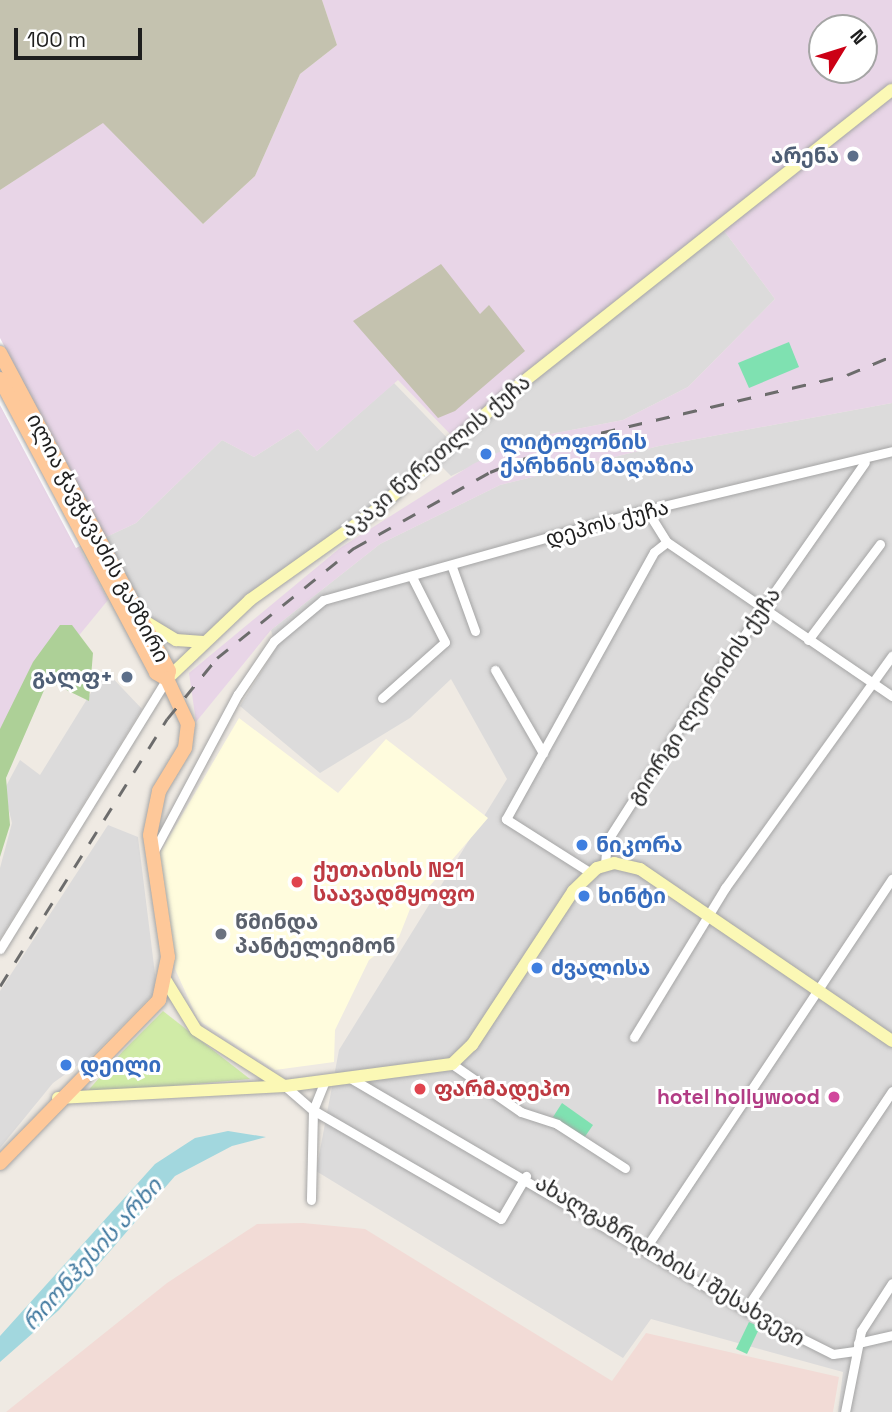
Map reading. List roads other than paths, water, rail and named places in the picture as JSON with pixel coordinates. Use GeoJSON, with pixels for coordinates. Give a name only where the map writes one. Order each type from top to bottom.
{"type":"FeatureCollection","features":[{"type":"Feature","properties":{"kind":"main road","name":"ილია ჭავჭავაძის გამზირი"},"geometry":{"type":"LineString","coordinates":[[0,353],[93,543],[156,673],[167,679],[169,671],[141,619],[93,543],[0,379]]}},
{"type":"Feature","properties":{"kind":"main road"},"geometry":{"type":"LineString","coordinates":[[0,1163],[58,1098],[142,1021],[166,981],[152,855],[159,791],[188,730],[167,679]]}},
{"type":"Feature","properties":{"kind":"street","name":"აკაკი წერეთლის ქუჩა"},"geometry":{"type":"LineString","coordinates":[[0,949],[167,679],[203,642],[375,511],[513,390],[892,90]]}},
{"type":"Feature","properties":{"kind":"street","name":"დეპოს ქუჩა"},"geometry":{"type":"LineString","coordinates":[[152,855],[246,684],[274,641],[323,600],[452,567],[806,468],[865,462],[892,451]]}},
{"type":"Feature","properties":{"kind":"street","name":"გიორგი ლეონიძის ქუჩა"},"geometry":{"type":"LineString","coordinates":[[605,864],[607,841],[762,609],[865,462]]}},
{"type":"Feature","properties":{"kind":"street"},"geometry":{"type":"LineString","coordinates":[[648,513],[667,542],[892,696]]}},
{"type":"Feature","properties":{"kind":"street"},"geometry":{"type":"LineString","coordinates":[[590,873],[506,819],[654,552],[667,542]]}},
{"type":"Feature","properties":{"kind":"street"},"geometry":{"type":"LineString","coordinates":[[808,640],[880,544]]}},
{"type":"Feature","properties":{"kind":"street"},"geometry":{"type":"LineString","coordinates":[[452,567],[475,631]]}},
{"type":"Feature","properties":{"kind":"street"},"geometry":{"type":"LineString","coordinates":[[382,698],[445,642],[412,577]]}},
{"type":"Feature","properties":{"kind":"street"},"geometry":{"type":"LineString","coordinates":[[141,619],[176,640],[203,642]]}},
{"type":"Feature","properties":{"kind":"street"},"geometry":{"type":"LineString","coordinates":[[634,1037],[711,916],[892,656]]}},
{"type":"Feature","properties":{"kind":"street"},"geometry":{"type":"LineString","coordinates":[[495,670],[543,753]]}},
{"type":"Feature","properties":{"kind":"street"},"geometry":{"type":"LineString","coordinates":[[58,1098],[324,1083],[452,1064],[472,1045],[590,873],[605,864],[640,869],[892,1041]]}},
{"type":"Feature","properties":{"kind":"street"},"geometry":{"type":"LineString","coordinates":[[645,1249],[892,879]]}},
{"type":"Feature","properties":{"kind":"street","name":"ახალგაზრდობის I შესახვევი"},"geometry":{"type":"LineString","coordinates":[[166,981],[196,1030],[285,1086],[313,1110],[500,1219],[526,1176]]}},
{"type":"Feature","properties":{"kind":"street"},"geometry":{"type":"LineString","coordinates":[[452,1064],[521,1112],[557,1124],[625,1168]]}},
{"type":"Feature","properties":{"kind":"street","name":"ახალგაზრდობის I შესახვევი"},"geometry":{"type":"LineString","coordinates":[[352,1079],[369,1095],[526,1176],[745,1310],[833,1354],[892,1335]]}},
{"type":"Feature","properties":{"kind":"street"},"geometry":{"type":"LineString","coordinates":[[311,1200],[313,1110],[324,1083]]}},
{"type":"Feature","properties":{"kind":"street"},"geometry":{"type":"LineString","coordinates":[[745,1310],[892,1091]]}},
{"type":"Feature","properties":{"kind":"street"},"geometry":{"type":"LineString","coordinates":[[845,1412],[856,1347],[892,1283]]}},
{"type":"Feature","properties":{"kind":"water","name":"რიონჰესის არხი"},"geometry":{"type":"Polygon","coordinates":[[[228,1131],[266,1137],[232,1146],[175,1176],[59,1310],[0,1362],[0,1336],[155,1164],[195,1138],[228,1131]]]}},
{"type":"Feature","properties":{"kind":"railway"},"geometry":{"type":"LineString","coordinates":[[0,986],[167,719],[217,658],[354,548],[490,472],[574,439],[847,375],[892,356]]}},
{"type":"Feature","properties":{"kind":"place","name":"არენა"},"geometry":{"type":"Point","coordinates":[853,156]}},
{"type":"Feature","properties":{"kind":"place","name":"ლიტოფონის ქარხნის მაღაზია"},"geometry":{"type":"Point","coordinates":[486,454]}},
{"type":"Feature","properties":{"kind":"place","name":"გალფ+"},"geometry":{"type":"Point","coordinates":[127,677]}},
{"type":"Feature","properties":{"kind":"place","name":"ნიკორა"},"geometry":{"type":"Point","coordinates":[582,845]}},
{"type":"Feature","properties":{"kind":"place","name":"ქუთაისის №1 საავადმყოფო"},"geometry":{"type":"Point","coordinates":[297,882]}},
{"type":"Feature","properties":{"kind":"place","name":"ხინტი"},"geometry":{"type":"Point","coordinates":[584,896]}},
{"type":"Feature","properties":{"kind":"place","name":"წმინდა პანტელეიმონ"},"geometry":{"type":"Point","coordinates":[221,934]}},
{"type":"Feature","properties":{"kind":"place","name":"ძვალისა"},"geometry":{"type":"Point","coordinates":[537,968]}},
{"type":"Feature","properties":{"kind":"place","name":"დეილი"},"geometry":{"type":"Point","coordinates":[66,1065]}},
{"type":"Feature","properties":{"kind":"place","name":"ფარმადეპო"},"geometry":{"type":"Point","coordinates":[420,1089]}},
{"type":"Feature","properties":{"kind":"place","name":"hotel hollywood"},"geometry":{"type":"Point","coordinates":[834,1097]}}]}
